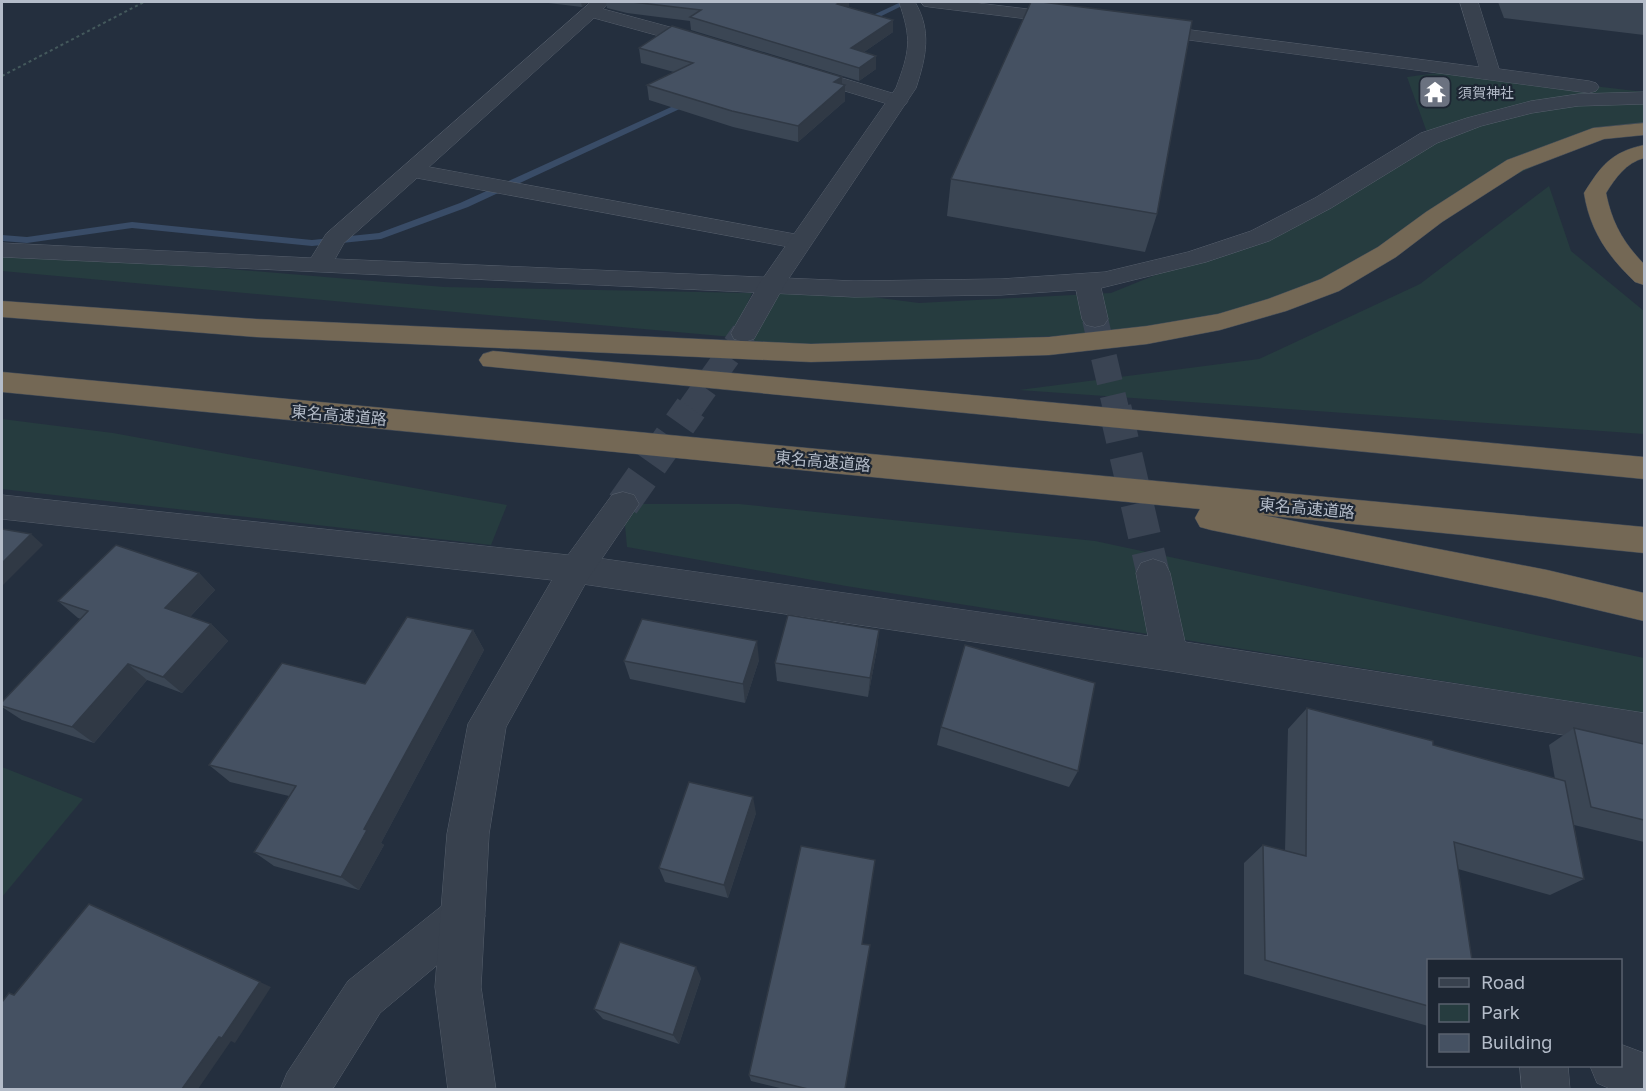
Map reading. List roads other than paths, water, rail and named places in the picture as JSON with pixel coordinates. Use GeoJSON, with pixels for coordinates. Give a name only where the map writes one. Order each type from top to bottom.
{"type":"FeatureCollection","features":[{"type":"Feature","properties":{"kind":"highway"},"geometry":{"type":"LineString","coordinates":[[2,311],[256,328],[811,353],[1049,346],[1147,335],[1220,322],[1287,301],[1330,285],[1387,252],[1434,217],[1515,165],[1601,133],[1644,129]]}},
{"type":"Feature","properties":{"kind":"highway"},"geometry":{"type":"LineString","coordinates":[[1644,152],[1637,153],[1611,167],[1595,192],[1599,218],[1616,250],[1644,277]]}},
{"type":"Feature","properties":{"kind":"highway"},"geometry":{"type":"LineString","coordinates":[[2,311],[1644,468]]}},
{"type":"Feature","properties":{"kind":"highway","name":"東名高速道路"},"geometry":{"type":"LineString","coordinates":[[2,382],[1644,540]]}},
{"type":"Feature","properties":{"kind":"highway"},"geometry":{"type":"LineString","coordinates":[[1012,480],[1524,579],[1644,607]]}},
{"type":"Feature","properties":{"kind":"street"},"geometry":{"type":"LineString","coordinates":[[744,333],[772,284],[906,88],[918,52],[916,16],[907,2]]}},
{"type":"Feature","properties":{"kind":"street"},"geometry":{"type":"LineString","coordinates":[[930,2],[1083,21]]}},
{"type":"Feature","properties":{"kind":"street"},"geometry":{"type":"LineString","coordinates":[[1469,2],[1491,74]]}},
{"type":"Feature","properties":{"kind":"street"},"geometry":{"type":"LineString","coordinates":[[318,266],[335,239],[596,6],[720,47]]}},
{"type":"Feature","properties":{"kind":"street"},"geometry":{"type":"LineString","coordinates":[[1130,27],[1491,74],[1644,97]]}},
{"type":"Feature","properties":{"kind":"street"},"geometry":{"type":"LineString","coordinates":[[787,67],[898,100]]}},
{"type":"Feature","properties":{"kind":"street"},"geometry":{"type":"LineString","coordinates":[[2,249],[318,266],[772,284],[854,290],[1001,287],[1087,281],[1105,279],[1197,257],[1260,236],[1323,203],[1429,138],[1474,122],[1531,107],[1578,100],[1644,97]]}},
{"type":"Feature","properties":{"kind":"street"},"geometry":{"type":"LineString","coordinates":[[412,170],[800,242]]}},
{"type":"Feature","properties":{"kind":"street"},"geometry":{"type":"LineString","coordinates":[[1087,281],[1095,319]]}},
{"type":"Feature","properties":{"kind":"street"},"geometry":{"type":"LineString","coordinates":[[481,1086],[458,987],[468,834],[486,724],[576,569],[623,504]]}},
{"type":"Feature","properties":{"kind":"street"},"geometry":{"type":"LineString","coordinates":[[2,507],[576,569],[1170,655],[1644,731]]}},
{"type":"Feature","properties":{"kind":"street"},"geometry":{"type":"LineString","coordinates":[[1154,573],[1170,655]]}},
{"type":"Feature","properties":{"kind":"street"},"geometry":{"type":"LineString","coordinates":[[304,1089],[364,997],[463,916]]}},
{"type":"Feature","properties":{"kind":"street"},"geometry":{"type":"LineString","coordinates":[[1544,1067],[1546,1089]]}},
{"type":"Feature","properties":{"kind":"street"},"geometry":{"type":"LineString","coordinates":[[1619,1067],[1644,1077]]}},
{"type":"Feature","properties":{"kind":"waterway"},"geometry":{"type":"LineString","coordinates":[[860,23],[906,2]]}},
{"type":"Feature","properties":{"kind":"waterway"},"geometry":{"type":"LineString","coordinates":[[2,238],[27,240],[132,225],[312,243],[381,236],[464,205],[694,100]]}},
{"type":"Feature","properties":{"kind":"tunnel"},"geometry":{"type":"LineString","coordinates":[[1095,319],[1116,409]]}},
{"type":"Feature","properties":{"kind":"tunnel"},"geometry":{"type":"LineString","coordinates":[[690,409],[744,333]]}},
{"type":"Feature","properties":{"kind":"tunnel"},"geometry":{"type":"LineString","coordinates":[[623,504],[691,408]]}},
{"type":"Feature","properties":{"kind":"tunnel"},"geometry":{"type":"LineString","coordinates":[[1115,408],[1153,573]]}},
{"type":"Feature","properties":{"kind":"place","name":"須賀神社"},"geometry":{"type":"Point","coordinates":[1435,92]}}]}
